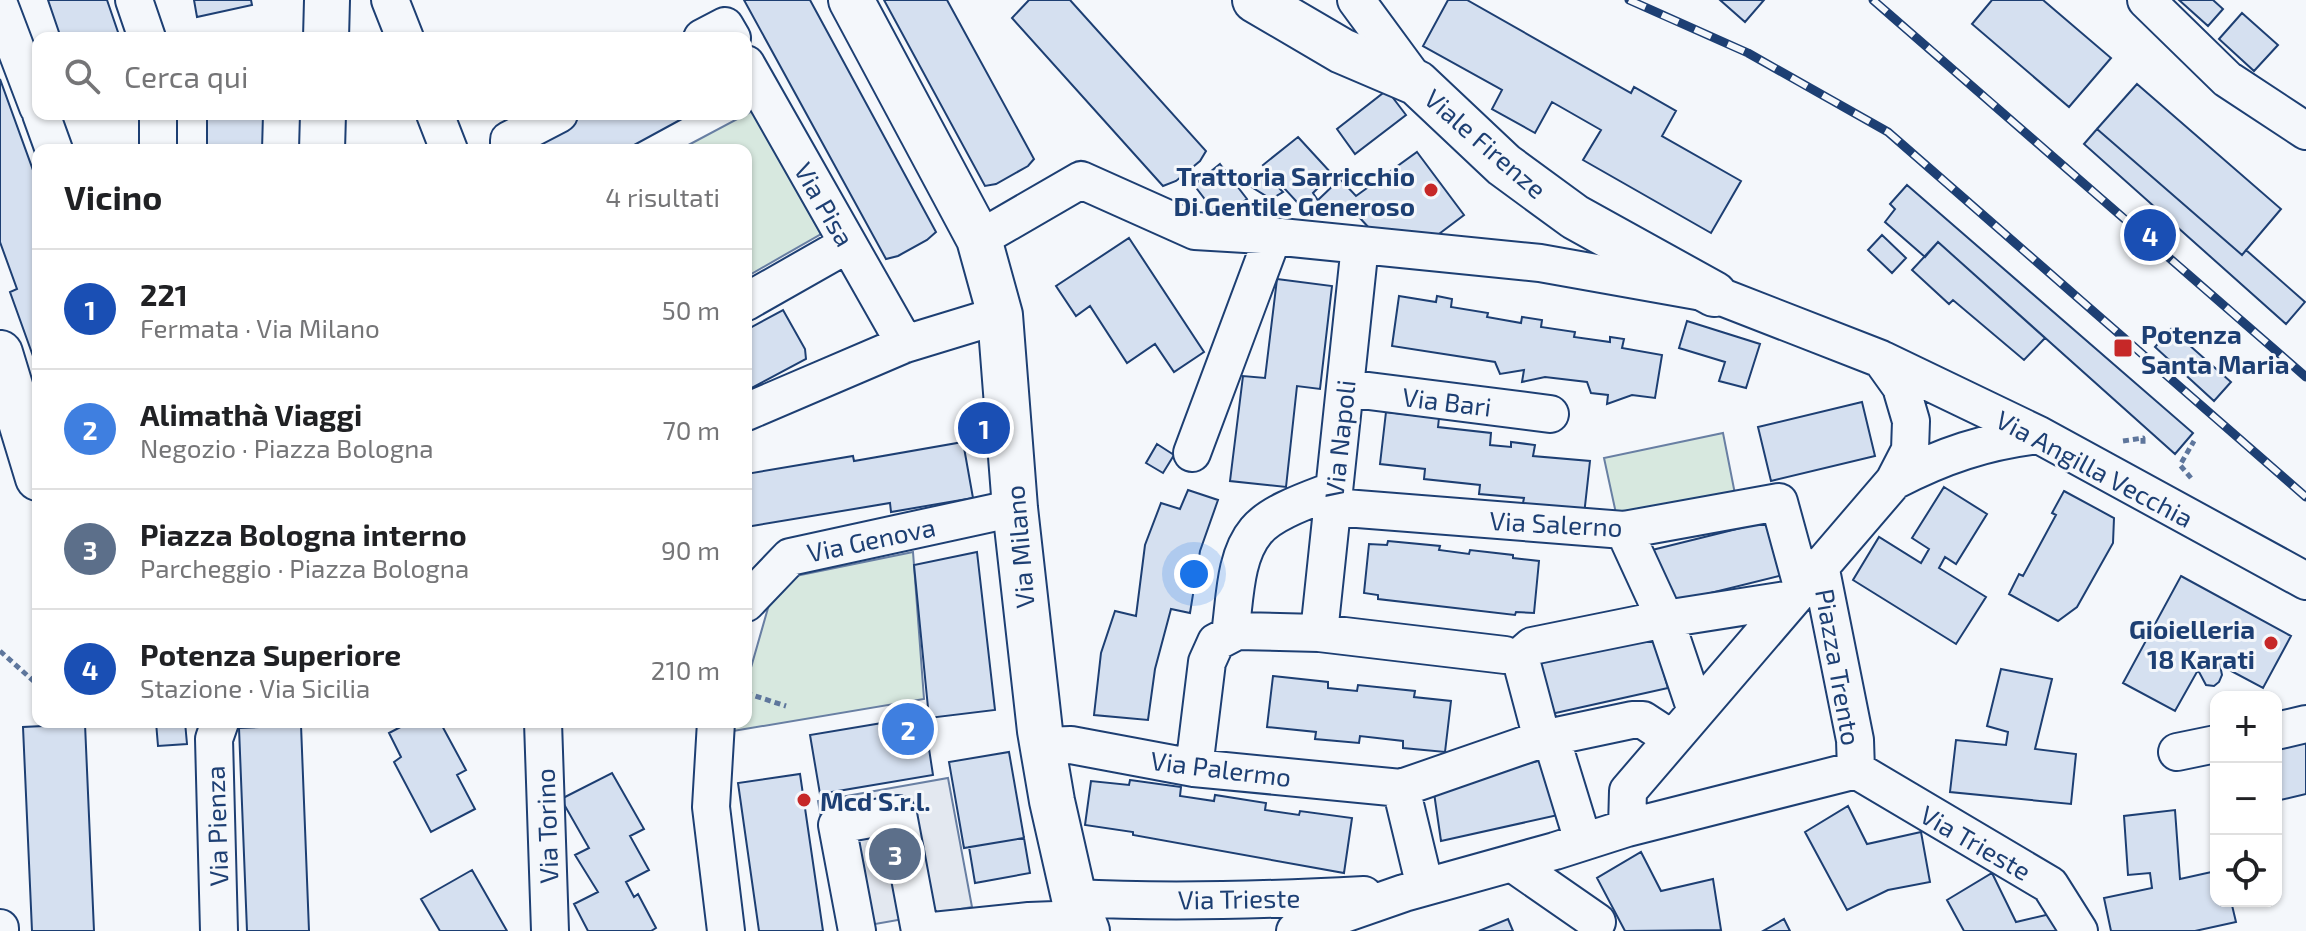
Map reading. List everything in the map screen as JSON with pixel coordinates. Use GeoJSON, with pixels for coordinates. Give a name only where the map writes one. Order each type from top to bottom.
{"type":"FeatureCollection","features":[{"type":"Feature","properties":{"kind":"main road"},"geometry":{"type":"LineString","coordinates":[[326,32],[327,0]]}},
{"type":"Feature","properties":{"kind":"main road","name":"Via Milano"},"geometry":{"type":"LineString","coordinates":[[851,0],[979,239],[1000,315],[1030,660],[1042,746],[1081,916]]}},
{"type":"Feature","properties":{"kind":"main road","name":"Viale Firenze"},"geometry":{"type":"LineString","coordinates":[[1255,0],[1342,51],[1417,83],[1504,165],[1575,217],[1714,294]]}},
{"type":"Feature","properties":{"kind":"main road"},"geometry":{"type":"LineString","coordinates":[[322,144],[323,120]]}},
{"type":"Feature","properties":{"kind":"main road"},"geometry":{"type":"LineString","coordinates":[[0,353],[32,458]]}},
{"type":"Feature","properties":{"kind":"street"},"geometry":{"type":"LineString","coordinates":[[134,0],[145,32]]}},
{"type":"Feature","properties":{"kind":"street"},"geometry":{"type":"LineString","coordinates":[[390,0],[403,32]]}},
{"type":"Feature","properties":{"kind":"street"},"geometry":{"type":"LineString","coordinates":[[1307,31],[1326,28],[1341,12],[1338,0]]}},
{"type":"Feature","properties":{"kind":"street"},"geometry":{"type":"LineString","coordinates":[[1356,0],[1417,83]]}},
{"type":"Feature","properties":{"kind":"street"},"geometry":{"type":"LineString","coordinates":[[2146,0],[2306,156]]}},
{"type":"Feature","properties":{"kind":"street"},"geometry":{"type":"LineString","coordinates":[[0,7],[32,91]]}},
{"type":"Feature","properties":{"kind":"street","name":"Via Pisa"},"geometry":{"type":"LineString","coordinates":[[752,75],[905,344]]}},
{"type":"Feature","properties":{"kind":"street"},"geometry":{"type":"LineString","coordinates":[[2227,79],[2306,131]]}},
{"type":"Feature","properties":{"kind":"street"},"geometry":{"type":"LineString","coordinates":[[43,120],[52,144]]}},
{"type":"Feature","properties":{"kind":"street"},"geometry":{"type":"LineString","coordinates":[[158,120],[158,144]]}},
{"type":"Feature","properties":{"kind":"street"},"geometry":{"type":"LineString","coordinates":[[437,120],[447,144]]}},
{"type":"Feature","properties":{"kind":"street"},"geometry":{"type":"LineString","coordinates":[[509,144],[509,140],[547,120]]}},
{"type":"Feature","properties":{"kind":"street","name":"Via Angilla Vecchia"},"geometry":{"type":"LineString","coordinates":[[979,239],[1081,180],[1195,231],[1540,263],[1714,294],[1881,359],[2039,435],[2306,581]]}},
{"type":"Feature","properties":{"kind":"street"},"geometry":{"type":"LineString","coordinates":[[1192,453],[1273,236]]}},
{"type":"Feature","properties":{"kind":"street"},"geometry":{"type":"LineString","coordinates":[[752,299],[848,244]]}},
{"type":"Feature","properties":{"kind":"street","name":"Via Napoli"},"geometry":{"type":"LineString","coordinates":[[1319,633],[1360,245]]}},
{"type":"Feature","properties":{"kind":"street"},"geometry":{"type":"LineString","coordinates":[[752,409],[905,344],[1000,315]]}},
{"type":"Feature","properties":{"kind":"street"},"geometry":{"type":"LineString","coordinates":[[1599,927],[1569,846],[1547,738],[1522,664],[1524,653],[1532,646],[1665,619],[1805,583],[1894,481],[1910,450],[1911,421],[1901,387],[1881,359]]}},
{"type":"Feature","properties":{"kind":"street","name":"Via Bari"},"geometry":{"type":"LineString","coordinates":[[1345,388],[1550,414]]}},
{"type":"Feature","properties":{"kind":"street"},"geometry":{"type":"LineString","coordinates":[[1894,481],[1936,459],[1964,449],[2007,438],[2039,435]]}},
{"type":"Feature","properties":{"kind":"street","name":"Via Salerno"},"geometry":{"type":"LineString","coordinates":[[1230,634],[1242,554],[1257,529],[1287,510],[1333,498],[1624,530],[1779,502],[1805,583]]}},
{"type":"Feature","properties":{"kind":"street","name":"Via Genova"},"geometry":{"type":"LineString","coordinates":[[752,597],[790,557],[1015,508]]}},
{"type":"Feature","properties":{"kind":"street"},"geometry":{"type":"LineString","coordinates":[[1624,530],[1665,619],[1696,711]]}},
{"type":"Feature","properties":{"kind":"street","name":"Piazza Trento"},"geometry":{"type":"LineString","coordinates":[[1805,583],[1855,740],[1856,770],[1627,828],[1628,791],[1805,583]]}},
{"type":"Feature","properties":{"kind":"street"},"geometry":{"type":"LineString","coordinates":[[1194,768],[1207,662],[1216,642],[1237,631],[1319,633],[1505,655]]}},
{"type":"Feature","properties":{"kind":"street","name":"Via Palermo"},"geometry":{"type":"LineString","coordinates":[[1042,746],[1071,745],[1194,768],[1401,788],[1547,738],[1632,720],[1643,720],[1672,739]]}},
{"type":"Feature","properties":{"kind":"street"},"geometry":{"type":"LineString","coordinates":[[2282,730],[2306,724]]}},
{"type":"Feature","properties":{"kind":"street","name":"Via Pienza"},"geometry":{"type":"LineString","coordinates":[[218,728],[214,739],[219,931]]}},
{"type":"Feature","properties":{"kind":"street","name":"Via Torino"},"geometry":{"type":"LineString","coordinates":[[543,728],[550,931]]}},
{"type":"Feature","properties":{"kind":"street"},"geometry":{"type":"LineString","coordinates":[[716,728],[711,807],[726,931]]}},
{"type":"Feature","properties":{"kind":"street"},"geometry":{"type":"LineString","coordinates":[[2177,752],[2210,745]]}},
{"type":"Feature","properties":{"kind":"street","name":"Via Trieste"},"geometry":{"type":"LineString","coordinates":[[1856,770],[2050,885],[2079,931]]}},
{"type":"Feature","properties":{"kind":"street"},"geometry":{"type":"LineString","coordinates":[[1401,788],[1414,890]]}},
{"type":"Feature","properties":{"kind":"street"},"geometry":{"type":"LineString","coordinates":[[857,931],[837,825],[898,814],[920,931]]}},
{"type":"Feature","properties":{"kind":"street","name":"Via Trieste"},"geometry":{"type":"LineString","coordinates":[[1295,931],[1414,890],[1627,828]]}},
{"type":"Feature","properties":{"kind":"street"},"geometry":{"type":"LineString","coordinates":[[1512,863],[1599,927]]}},
{"type":"Feature","properties":{"kind":"street","name":"Via Trieste"},"geometry":{"type":"LineString","coordinates":[[933,931],[1081,916],[1109,900],[1303,898],[1414,890]]}},
{"type":"Feature","properties":{"kind":"path"},"geometry":{"type":"LineString","coordinates":[[2143,438],[2143,446]]}},
{"type":"Feature","properties":{"kind":"path"},"geometry":{"type":"LineString","coordinates":[[0,651],[32,680]]}},
{"type":"Feature","properties":{"kind":"path"},"geometry":{"type":"LineString","coordinates":[[752,695],[786,706]]}},
{"type":"Feature","properties":{"kind":"shaded area"},"geometry":{"type":"Polygon","coordinates":[[[752,111],[821,234],[752,274],[752,144],[690,144],[735,120],[752,120],[752,111]]]}},
{"type":"Feature","properties":{"kind":"shaded area"},"geometry":{"type":"Polygon","coordinates":[[[1723,433],[1735,494],[1617,518],[1604,458],[1723,433]]]}},
{"type":"Feature","properties":{"kind":"shaded area"},"geometry":{"type":"Polygon","coordinates":[[[913,552],[924,699],[752,728],[752,664],[776,580],[913,552]]]}},
{"type":"Feature","properties":{"kind":"shaded area"},"geometry":{"type":"Polygon","coordinates":[[[948,778],[972,907],[841,930],[818,801],[948,778]]]}},
{"type":"Feature","properties":{"kind":"building"},"geometry":{"type":"Polygon","coordinates":[[[48,0],[107,0],[118,32],[59,32],[48,0]]]}},
{"type":"Feature","properties":{"kind":"building"},"geometry":{"type":"Polygon","coordinates":[[[194,0],[251,0],[252,5],[197,17],[194,0]]]}},
{"type":"Feature","properties":{"kind":"building"},"geometry":{"type":"Polygon","coordinates":[[[744,0],[810,0],[936,232],[927,240],[886,259],[744,0]]]}},
{"type":"Feature","properties":{"kind":"building"},"geometry":{"type":"Polygon","coordinates":[[[884,0],[947,0],[1034,159],[1028,166],[996,184],[985,186],[884,0]]]}},
{"type":"Feature","properties":{"kind":"building"},"geometry":{"type":"Polygon","coordinates":[[[1029,0],[1070,0],[1206,151],[1200,161],[1176,181],[1163,186],[1012,18],[1029,0]]]}},
{"type":"Feature","properties":{"kind":"building"},"geometry":{"type":"Polygon","coordinates":[[[1448,0],[1467,0],[1631,93],[1634,87],[1676,111],[1662,136],[1741,181],[1711,233],[1583,160],[1601,130],[1552,102],[1535,133],[1492,109],[1502,90],[1423,46],[1448,0]]]}},
{"type":"Feature","properties":{"kind":"building"},"geometry":{"type":"Polygon","coordinates":[[[1720,0],[1764,0],[1745,22],[1720,0]]]}},
{"type":"Feature","properties":{"kind":"building"},"geometry":{"type":"Polygon","coordinates":[[[1992,0],[2043,0],[2111,58],[2069,107],[1972,24],[1992,0]]]}},
{"type":"Feature","properties":{"kind":"building"},"geometry":{"type":"Polygon","coordinates":[[[2179,0],[2213,0],[2223,9],[2208,26],[2179,0]]]}},
{"type":"Feature","properties":{"kind":"building"},"geometry":{"type":"Polygon","coordinates":[[[2242,13],[2278,45],[2254,71],[2219,39],[2242,13]]]}},
{"type":"Feature","properties":{"kind":"building"},"geometry":{"type":"Polygon","coordinates":[[[0,79],[32,167],[32,353],[10,292],[17,289],[0,242],[0,79]]]}},
{"type":"Feature","properties":{"kind":"building"},"geometry":{"type":"Polygon","coordinates":[[[2137,84],[2281,209],[2242,255],[2097,129],[2137,84]]]}},
{"type":"Feature","properties":{"kind":"building"},"geometry":{"type":"Polygon","coordinates":[[[1387,90],[1406,115],[1355,154],[1337,129],[1387,90]]]}},
{"type":"Feature","properties":{"kind":"building"},"geometry":{"type":"Polygon","coordinates":[[[207,120],[263,120],[262,144],[207,144],[207,120]]]}},
{"type":"Feature","properties":{"kind":"building"},"geometry":{"type":"Polygon","coordinates":[[[566,120],[680,120],[636,144],[526,144],[566,120]]]}},
{"type":"Feature","properties":{"kind":"building"},"geometry":{"type":"Polygon","coordinates":[[[2097,129],[2242,255],[2246,250],[2305,302],[2286,324],[2084,144],[2097,129]]]}},
{"type":"Feature","properties":{"kind":"building"},"geometry":{"type":"Polygon","coordinates":[[[1298,137],[1332,174],[1313,193],[1319,202],[1307,213],[1263,165],[1298,137]]]}},
{"type":"Feature","properties":{"kind":"building"},"geometry":{"type":"Polygon","coordinates":[[[1417,152],[1464,215],[1431,240],[1370,229],[1349,206],[1336,217],[1318,200],[1340,179],[1356,196],[1417,152]]]}},
{"type":"Feature","properties":{"kind":"building"},"geometry":{"type":"Polygon","coordinates":[[[1220,164],[1247,199],[1220,219],[1194,185],[1220,164]]]}},
{"type":"Feature","properties":{"kind":"building"},"geometry":{"type":"Polygon","coordinates":[[[1263,172],[1283,192],[1271,199],[1250,186],[1263,172]]]}},
{"type":"Feature","properties":{"kind":"building"},"geometry":{"type":"Polygon","coordinates":[[[1907,185],[2193,433],[2175,454],[1938,242],[1925,257],[1885,222],[1895,209],[1890,204],[1907,185]]]}},
{"type":"Feature","properties":{"kind":"building"},"geometry":{"type":"Polygon","coordinates":[[[1882,235],[1906,258],[1892,273],[1868,250],[1882,235]]]}},
{"type":"Feature","properties":{"kind":"building"},"geometry":{"type":"Polygon","coordinates":[[[1129,238],[1204,352],[1174,372],[1155,344],[1127,363],[1090,306],[1076,316],[1056,286],[1129,238]]]}},
{"type":"Feature","properties":{"kind":"building"},"geometry":{"type":"Polygon","coordinates":[[[1938,242],[2045,338],[2024,360],[1953,300],[1949,304],[1912,270],[1938,242]]]}},
{"type":"Feature","properties":{"kind":"building"},"geometry":{"type":"Polygon","coordinates":[[[1277,279],[1332,286],[1320,389],[1297,386],[1286,487],[1230,481],[1243,376],[1265,378],[1277,279]]]}},
{"type":"Feature","properties":{"kind":"building"},"geometry":{"type":"Polygon","coordinates":[[[1399,296],[1436,302],[1437,296],[1452,299],[1451,307],[1521,323],[1522,317],[1542,320],[1541,327],[1575,332],[1574,337],[1610,342],[1610,337],[1624,339],[1622,348],[1662,355],[1655,398],[1632,395],[1607,404],[1608,395],[1591,393],[1587,382],[1545,377],[1522,382],[1524,370],[1500,374],[1495,362],[1392,346],[1399,296]]]}},
{"type":"Feature","properties":{"kind":"building"},"geometry":{"type":"Polygon","coordinates":[[[783,310],[805,349],[806,359],[752,388],[752,327],[783,310]]]}},
{"type":"Feature","properties":{"kind":"building"},"geometry":{"type":"Polygon","coordinates":[[[1687,321],[1760,344],[1746,388],[1719,381],[1725,362],[1679,348],[1687,321]]]}},
{"type":"Feature","properties":{"kind":"building"},"geometry":{"type":"Polygon","coordinates":[[[2171,329],[2231,382],[2214,401],[2155,347],[2171,329]]]}},
{"type":"Feature","properties":{"kind":"building"},"geometry":{"type":"Polygon","coordinates":[[[1862,402],[1875,456],[1771,481],[1758,427],[1862,402]]]}},
{"type":"Feature","properties":{"kind":"building"},"geometry":{"type":"Polygon","coordinates":[[[1386,412],[1439,418],[1438,427],[1491,433],[1490,445],[1511,447],[1511,442],[1535,445],[1533,456],[1590,461],[1584,515],[1522,508],[1524,498],[1479,494],[1480,485],[1424,479],[1425,469],[1380,464],[1386,412]]]}},
{"type":"Feature","properties":{"kind":"building"},"geometry":{"type":"Polygon","coordinates":[[[963,442],[973,498],[891,512],[890,503],[752,526],[752,473],[853,456],[854,461],[963,442]]]}},
{"type":"Feature","properties":{"kind":"building"},"geometry":{"type":"Polygon","coordinates":[[[1157,444],[1174,455],[1163,473],[1146,463],[1157,444]]]}},
{"type":"Feature","properties":{"kind":"building"},"geometry":{"type":"Polygon","coordinates":[[[1944,487],[1987,514],[1956,564],[1945,557],[1939,568],[1986,597],[1956,644],[1853,580],[1879,537],[1921,563],[1929,549],[1912,538],[1944,487]]]}},
{"type":"Feature","properties":{"kind":"building"},"geometry":{"type":"Polygon","coordinates":[[[1188,490],[1218,500],[1200,551],[1190,613],[1171,609],[1155,669],[1148,720],[1094,715],[1101,653],[1115,611],[1136,616],[1145,545],[1161,503],[1180,509],[1188,490]]]}},
{"type":"Feature","properties":{"kind":"building"},"geometry":{"type":"Polygon","coordinates":[[[2064,491],[2114,518],[2113,543],[2077,607],[2058,621],[2009,594],[2019,574],[2023,576],[2056,515],[2052,513],[2064,491]]]}},
{"type":"Feature","properties":{"kind":"building"},"geometry":{"type":"Polygon","coordinates":[[[1769,521],[1783,575],[1666,604],[1652,550],[1769,521]]]}},
{"type":"Feature","properties":{"kind":"building"},"geometry":{"type":"Polygon","coordinates":[[[1388,541],[1440,546],[1439,550],[1469,554],[1470,550],[1513,555],[1513,558],[1539,561],[1534,613],[1516,612],[1515,615],[1378,599],[1378,595],[1364,593],[1369,544],[1387,545],[1388,541]]]}},
{"type":"Feature","properties":{"kind":"building"},"geometry":{"type":"Polygon","coordinates":[[[977,552],[995,710],[929,718],[914,565],[977,552]]]}},
{"type":"Feature","properties":{"kind":"building"},"geometry":{"type":"Polygon","coordinates":[[[2181,576],[2291,636],[2263,688],[2220,665],[2222,675],[2219,682],[2214,686],[2206,685],[2198,670],[2175,711],[2123,683],[2181,576]]]}},
{"type":"Feature","properties":{"kind":"building"},"geometry":{"type":"Polygon","coordinates":[[[1652,633],[1668,688],[1542,716],[1534,661],[1652,633]]]}},
{"type":"Feature","properties":{"kind":"building"},"geometry":{"type":"Polygon","coordinates":[[[2001,669],[2052,679],[2035,749],[2076,754],[2071,804],[1950,792],[1956,740],[2006,745],[2008,732],[1987,726],[2001,669]]]}},
{"type":"Feature","properties":{"kind":"building"},"geometry":{"type":"Polygon","coordinates":[[[1273,676],[1328,682],[1328,688],[1357,691],[1358,685],[1415,691],[1414,697],[1451,701],[1445,752],[1403,748],[1403,741],[1360,736],[1359,743],[1315,739],[1316,732],[1267,727],[1273,676]]]}},
{"type":"Feature","properties":{"kind":"building"},"geometry":{"type":"Polygon","coordinates":[[[924,716],[933,775],[820,794],[810,735],[924,716]]]}},
{"type":"Feature","properties":{"kind":"building"},"geometry":{"type":"Polygon","coordinates":[[[23,727],[85,728],[94,931],[32,931],[23,727]]]}},
{"type":"Feature","properties":{"kind":"building"},"geometry":{"type":"Polygon","coordinates":[[[156,728],[186,728],[187,744],[158,746],[156,728]]]}},
{"type":"Feature","properties":{"kind":"building"},"geometry":{"type":"Polygon","coordinates":[[[239,728],[301,728],[309,931],[247,931],[239,728]]]}},
{"type":"Feature","properties":{"kind":"building"},"geometry":{"type":"Polygon","coordinates":[[[399,728],[443,728],[466,770],[457,775],[475,809],[431,832],[394,762],[401,757],[389,733],[399,728]]]}},
{"type":"Feature","properties":{"kind":"building"},"geometry":{"type":"Polygon","coordinates":[[[2306,733],[2306,794],[2282,800],[2282,763],[2282,739],[2306,733]]]}},
{"type":"Feature","properties":{"kind":"building"},"geometry":{"type":"Polygon","coordinates":[[[1009,752],[1024,838],[964,848],[949,762],[1009,752]]]}},
{"type":"Feature","properties":{"kind":"building"},"geometry":{"type":"Polygon","coordinates":[[[1551,758],[1567,813],[1441,841],[1433,786],[1551,758]]]}},
{"type":"Feature","properties":{"kind":"building"},"geometry":{"type":"Polygon","coordinates":[[[612,773],[644,829],[630,836],[649,870],[626,882],[634,897],[638,894],[656,928],[651,931],[588,931],[574,904],[598,892],[575,855],[589,848],[561,799],[612,773]]]}},
{"type":"Feature","properties":{"kind":"building"},"geometry":{"type":"Polygon","coordinates":[[[800,774],[823,931],[759,931],[738,783],[800,774]]]}},
{"type":"Feature","properties":{"kind":"building"},"geometry":{"type":"Polygon","coordinates":[[[1130,780],[1181,787],[1180,796],[1214,801],[1215,795],[1266,803],[1265,810],[1352,818],[1344,873],[1085,825],[1091,781],[1129,785],[1130,780]]]}},
{"type":"Feature","properties":{"kind":"building"},"geometry":{"type":"Polygon","coordinates":[[[1848,806],[1867,844],[1921,832],[1930,882],[1888,890],[1847,910],[1805,832],[1848,806]]]}},
{"type":"Feature","properties":{"kind":"building"},"geometry":{"type":"Polygon","coordinates":[[[2175,810],[2180,879],[2210,872],[2210,907],[2232,907],[2236,922],[2195,931],[2111,931],[2104,898],[2152,888],[2150,873],[2128,875],[2124,816],[2175,810]]]}},
{"type":"Feature","properties":{"kind":"building"},"geometry":{"type":"Polygon","coordinates":[[[1024,838],[1030,873],[975,883],[969,847],[1024,838]]]}},
{"type":"Feature","properties":{"kind":"building"},"geometry":{"type":"Polygon","coordinates":[[[1641,852],[1661,891],[1713,879],[1721,930],[1625,931],[1597,878],[1641,852]]]}},
{"type":"Feature","properties":{"kind":"building"},"geometry":{"type":"Polygon","coordinates":[[[472,870],[507,931],[440,931],[421,899],[472,870]]]}},
{"type":"Feature","properties":{"kind":"building"},"geometry":{"type":"Polygon","coordinates":[[[1992,873],[2016,922],[2059,912],[2062,931],[1964,931],[1947,900],[1992,873]]]}},
{"type":"Feature","properties":{"kind":"building"},"geometry":{"type":"Polygon","coordinates":[[[1508,919],[1513,931],[1479,931],[1508,919]]]}},
{"type":"Feature","properties":{"kind":"building"},"geometry":{"type":"Polygon","coordinates":[[[1784,919],[1790,931],[1763,931],[1784,919]]]}},
{"type":"Feature","properties":{"kind":"railway"},"geometry":{"type":"LineString","coordinates":[[1629,0],[1748,53],[1888,132],[2306,497]]}},
{"type":"Feature","properties":{"kind":"railway"},"geometry":{"type":"LineString","coordinates":[[1873,0],[2306,377]]}},
{"type":"Feature","properties":{"kind":"place","name":"Trattoria Sarricchio Di Gentile Generoso"},"geometry":{"type":"Point","coordinates":[1431,190]}},
{"type":"Feature","properties":{"kind":"place","name":"Potenza Superiore"},"geometry":{"type":"Point","coordinates":[2150,235]}},
{"type":"Feature","properties":{"kind":"place","name":"Potenza Santa Maria"},"geometry":{"type":"Point","coordinates":[2123,348]}},
{"type":"Feature","properties":{"kind":"place","name":"221"},"geometry":{"type":"Point","coordinates":[984,428]}},
{"type":"Feature","properties":{"kind":"place","name":"Gioielleria 18 Karati"},"geometry":{"type":"Point","coordinates":[2271,643]}},
{"type":"Feature","properties":{"kind":"place","name":"Alimathà Viaggi"},"geometry":{"type":"Point","coordinates":[908,729]}},
{"type":"Feature","properties":{"kind":"place","name":"Mcd S.r.l."},"geometry":{"type":"Point","coordinates":[804,800]}},
{"type":"Feature","properties":{"kind":"place","name":"Piazza Bologna interno"},"geometry":{"type":"Point","coordinates":[895,854]}}]}
